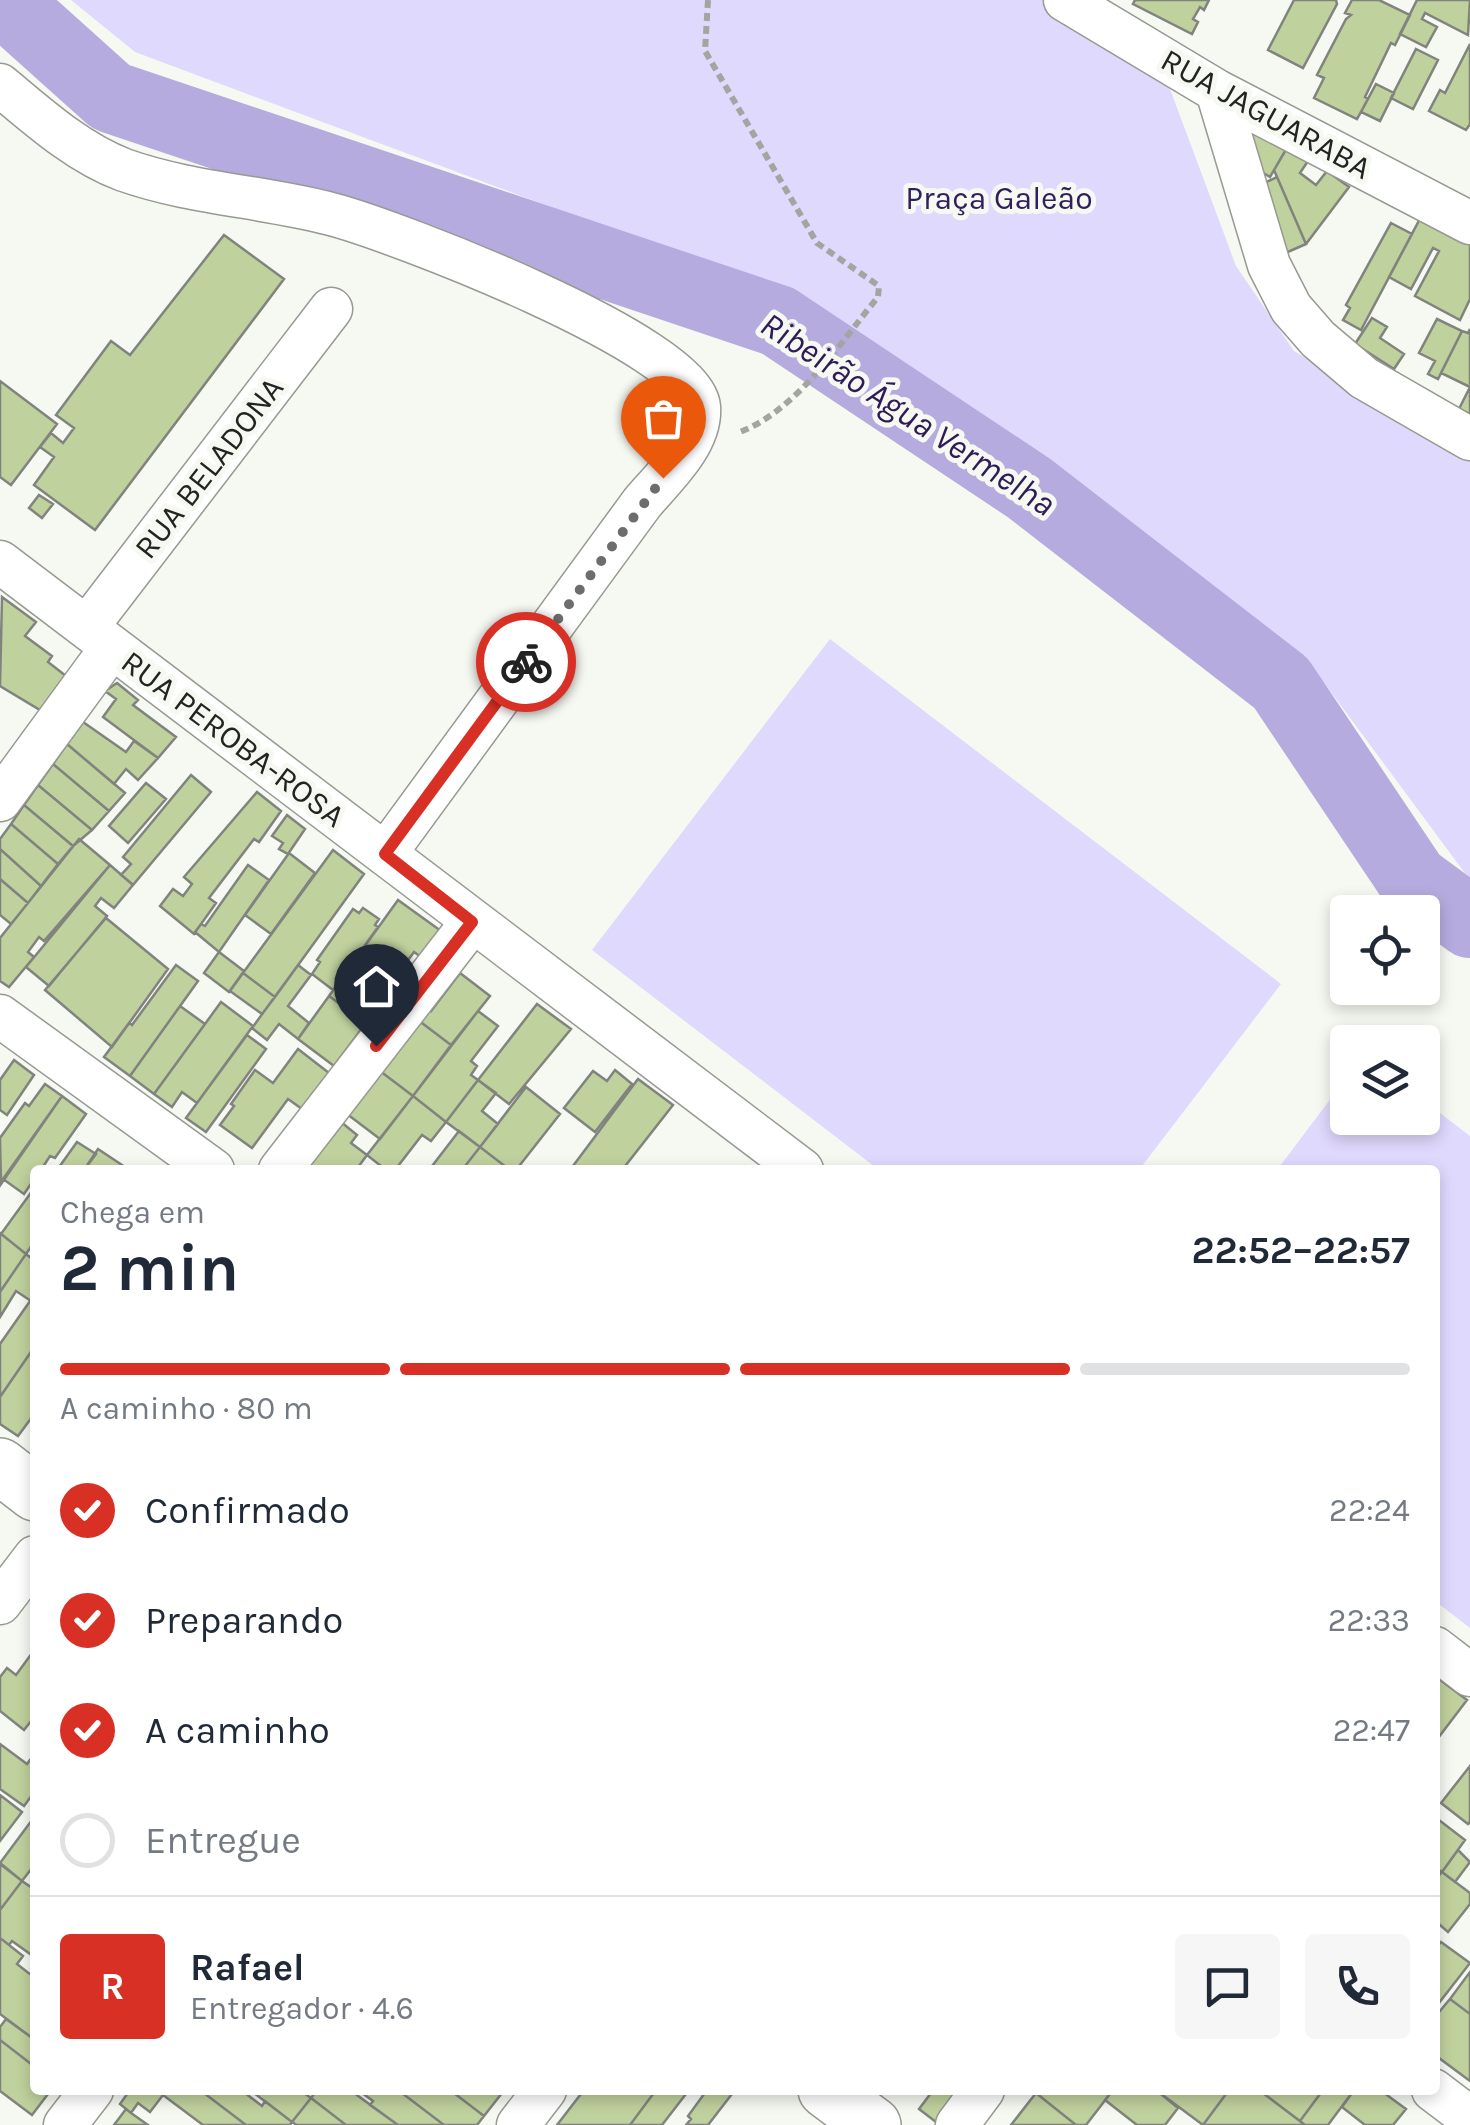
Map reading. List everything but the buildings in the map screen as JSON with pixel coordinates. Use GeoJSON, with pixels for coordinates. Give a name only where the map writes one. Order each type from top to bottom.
{"type":"FeatureCollection","features":[{"type":"Feature","properties":{"kind":"street","name":"RUA JAGUARABA"},"geometry":{"type":"LineString","coordinates":[[1066,0],[1217,91],[1470,223]]}},
{"type":"Feature","properties":{"kind":"street"},"geometry":{"type":"LineString","coordinates":[[0,84],[70,141],[120,168],[178,187],[328,213],[394,232],[574,310],[679,374],[694,389],[699,408],[696,427],[684,452],[642,503],[385,854]]}},
{"type":"Feature","properties":{"kind":"street"},"geometry":{"type":"LineString","coordinates":[[1217,91],[1269,266],[1291,308],[1318,339],[1364,378],[1470,440]]}},
{"type":"Feature","properties":{"kind":"street","name":"RUA BELADONA"},"geometry":{"type":"LineString","coordinates":[[0,800],[100,637],[331,309]]}},
{"type":"Feature","properties":{"kind":"street","name":"RUA PEROBA-ROSA"},"geometry":{"type":"LineString","coordinates":[[0,562],[795,1165]]}},
{"type":"Feature","properties":{"kind":"street"},"geometry":{"type":"LineString","coordinates":[[284,1165],[472,922]]}},
{"type":"Feature","properties":{"kind":"street"},"geometry":{"type":"LineString","coordinates":[[0,1016],[205,1165]]}},
{"type":"Feature","properties":{"kind":"street"},"geometry":{"type":"LineString","coordinates":[[0,1466],[30,1489]]}},
{"type":"Feature","properties":{"kind":"street"},"geometry":{"type":"LineString","coordinates":[[0,1603],[30,1564]]}},
{"type":"Feature","properties":{"kind":"street"},"geometry":{"type":"LineString","coordinates":[[1440,1652],[1470,1675]]}},
{"type":"Feature","properties":{"kind":"street"},"geometry":{"type":"LineString","coordinates":[[65,2125],[88,2095]]}},
{"type":"Feature","properties":{"kind":"street"},"geometry":{"type":"LineString","coordinates":[[518,2125],[541,2095]]}},
{"type":"Feature","properties":{"kind":"street"},"geometry":{"type":"LineString","coordinates":[[833,2095],[873,2125]]}},
{"type":"Feature","properties":{"kind":"street"},"geometry":{"type":"LineString","coordinates":[[957,2125],[979,2095]]}},
{"type":"Feature","properties":{"kind":"path"},"geometry":{"type":"LineString","coordinates":[[684,452],[762,424],[798,392],[878,297],[879,286],[817,243],[706,51],[708,0]]}},
{"type":"Feature","properties":{"kind":"green space","name":"Praça Galeão"},"geometry":{"type":"Polygon","coordinates":[[[71,0],[1062,0],[1154,46],[1236,266],[1294,351],[1470,453],[1470,880],[1322,680],[1118,526],[808,303],[135,52],[71,0]]]}},
{"type":"Feature","properties":{"kind":"green space"},"geometry":{"type":"Polygon","coordinates":[[[830,639],[1281,984],[1143,1165],[872,1165],[592,950],[830,639]]]}},
{"type":"Feature","properties":{"kind":"green space"},"geometry":{"type":"Polygon","coordinates":[[[1330,1100],[1330,1135],[1440,1135],[1440,1113],[1470,1136],[1470,1628],[1440,1605],[1440,1165],[1281,1165],[1330,1100]]]}},
{"type":"Feature","properties":{"kind":"waterway","name":"Ribeirão Água Vermelha"},"geometry":{"type":"LineString","coordinates":[[3,0],[111,97],[778,321],[1029,488],[1281,683],[1413,880],[1470,922]]}},
{"type":"Feature","properties":{"kind":"way so far"},"geometry":{"type":"LineString","coordinates":[[526,662],[663,478]]}},
{"type":"Feature","properties":{"kind":"route"},"geometry":{"type":"LineString","coordinates":[[376,1046],[472,922],[385,854],[526,662]]}}]}
